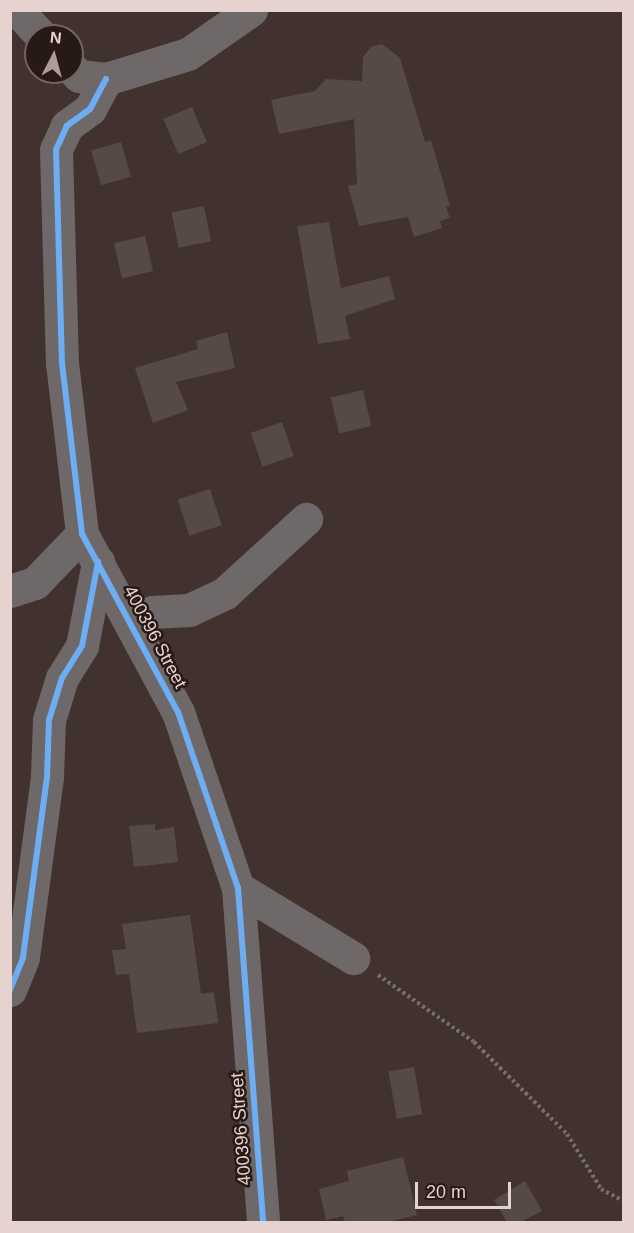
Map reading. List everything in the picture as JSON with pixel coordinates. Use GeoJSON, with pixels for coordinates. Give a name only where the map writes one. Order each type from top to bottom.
{"type":"FeatureCollection","features":[{"type":"Feature","properties":{"kind":"street"},"geometry":{"type":"LineString","coordinates":[[18,10],[30,24]]}},
{"type":"Feature","properties":{"kind":"street"},"geometry":{"type":"LineString","coordinates":[[84,77],[106,79],[188,54],[251,10]]}},
{"type":"Feature","properties":{"kind":"street","name":"400396 Street"},"geometry":{"type":"LineString","coordinates":[[106,79],[90,109],[67,126],[56,150],[62,363],[82,534],[177,712],[238,888],[263,1222]]}},
{"type":"Feature","properties":{"kind":"street"},"geometry":{"type":"LineString","coordinates":[[130,622],[152,612],[189,610],[225,593],[306,519]]}},
{"type":"Feature","properties":{"kind":"street"},"geometry":{"type":"LineString","coordinates":[[10,591],[34,583],[82,534]]}},
{"type":"Feature","properties":{"kind":"street"},"geometry":{"type":"LineString","coordinates":[[10,990],[23,957],[47,777],[49,720],[62,678],[82,646],[98,562]]}},
{"type":"Feature","properties":{"kind":"street"},"geometry":{"type":"LineString","coordinates":[[238,888],[353,958]]}},
{"type":"Feature","properties":{"kind":"path"},"geometry":{"type":"LineString","coordinates":[[353,958],[474,1041],[567,1134],[601,1189],[624,1201]]}},
{"type":"Feature","properties":{"kind":"building"},"geometry":{"type":"Polygon","coordinates":[[[382,44],[400,58],[425,142],[431,140],[450,206],[446,207],[450,218],[440,221],[442,228],[414,237],[408,217],[359,226],[348,186],[357,184],[354,119],[279,134],[271,100],[315,91],[326,79],[362,81],[363,57],[371,47],[382,44]]]}},
{"type":"Feature","properties":{"kind":"building"},"geometry":{"type":"Polygon","coordinates":[[[192,107],[207,142],[178,154],[163,119],[192,107]]]}},
{"type":"Feature","properties":{"kind":"building"},"geometry":{"type":"Polygon","coordinates":[[[121,142],[131,177],[101,185],[91,151],[121,142]]]}},
{"type":"Feature","properties":{"kind":"building"},"geometry":{"type":"Polygon","coordinates":[[[204,206],[211,241],[178,248],[172,212],[204,206]]]}},
{"type":"Feature","properties":{"kind":"building"},"geometry":{"type":"Polygon","coordinates":[[[329,222],[341,288],[389,276],[395,299],[345,316],[350,339],[318,344],[297,226],[329,222]]]}},
{"type":"Feature","properties":{"kind":"building"},"geometry":{"type":"Polygon","coordinates":[[[145,236],[153,271],[122,278],[114,243],[145,236]]]}},
{"type":"Feature","properties":{"kind":"building"},"geometry":{"type":"Polygon","coordinates":[[[227,332],[235,368],[176,382],[188,410],[153,423],[135,368],[198,349],[196,341],[227,332]]]}},
{"type":"Feature","properties":{"kind":"building"},"geometry":{"type":"Polygon","coordinates":[[[363,390],[371,426],[339,433],[331,397],[363,390]]]}},
{"type":"Feature","properties":{"kind":"building"},"geometry":{"type":"Polygon","coordinates":[[[282,422],[294,456],[263,467],[251,433],[282,422]]]}},
{"type":"Feature","properties":{"kind":"building"},"geometry":{"type":"Polygon","coordinates":[[[210,489],[222,525],[189,536],[178,500],[210,489]]]}},
{"type":"Feature","properties":{"kind":"building"},"geometry":{"type":"Polygon","coordinates":[[[155,824],[155,830],[174,827],[178,862],[134,867],[129,826],[155,824]]]}},
{"type":"Feature","properties":{"kind":"building"},"geometry":{"type":"Polygon","coordinates":[[[190,915],[201,994],[214,992],[218,1023],[137,1033],[129,974],[116,975],[112,950],[126,949],[122,924],[190,915]]]}},
{"type":"Feature","properties":{"kind":"building"},"geometry":{"type":"Polygon","coordinates":[[[414,1067],[422,1114],[397,1119],[388,1072],[414,1067]]]}},
{"type":"Feature","properties":{"kind":"building"},"geometry":{"type":"Polygon","coordinates":[[[403,1157],[417,1215],[387,1222],[345,1222],[343,1216],[326,1220],[319,1189],[349,1181],[347,1171],[403,1157]]]}},
{"type":"Feature","properties":{"kind":"building"},"geometry":{"type":"Polygon","coordinates":[[[525,1181],[542,1211],[521,1222],[507,1222],[494,1200],[525,1181]]]}},
{"type":"Feature","properties":{"kind":"cycle path"},"geometry":{"type":"LineString","coordinates":[[106,79],[90,109],[67,126],[56,150],[62,363],[82,534],[178,712],[238,888],[263,1222]]}},
{"type":"Feature","properties":{"kind":"cycle path"},"geometry":{"type":"LineString","coordinates":[[10,990],[23,957],[47,777],[49,720],[62,678],[82,646],[98,562]]}}]}
